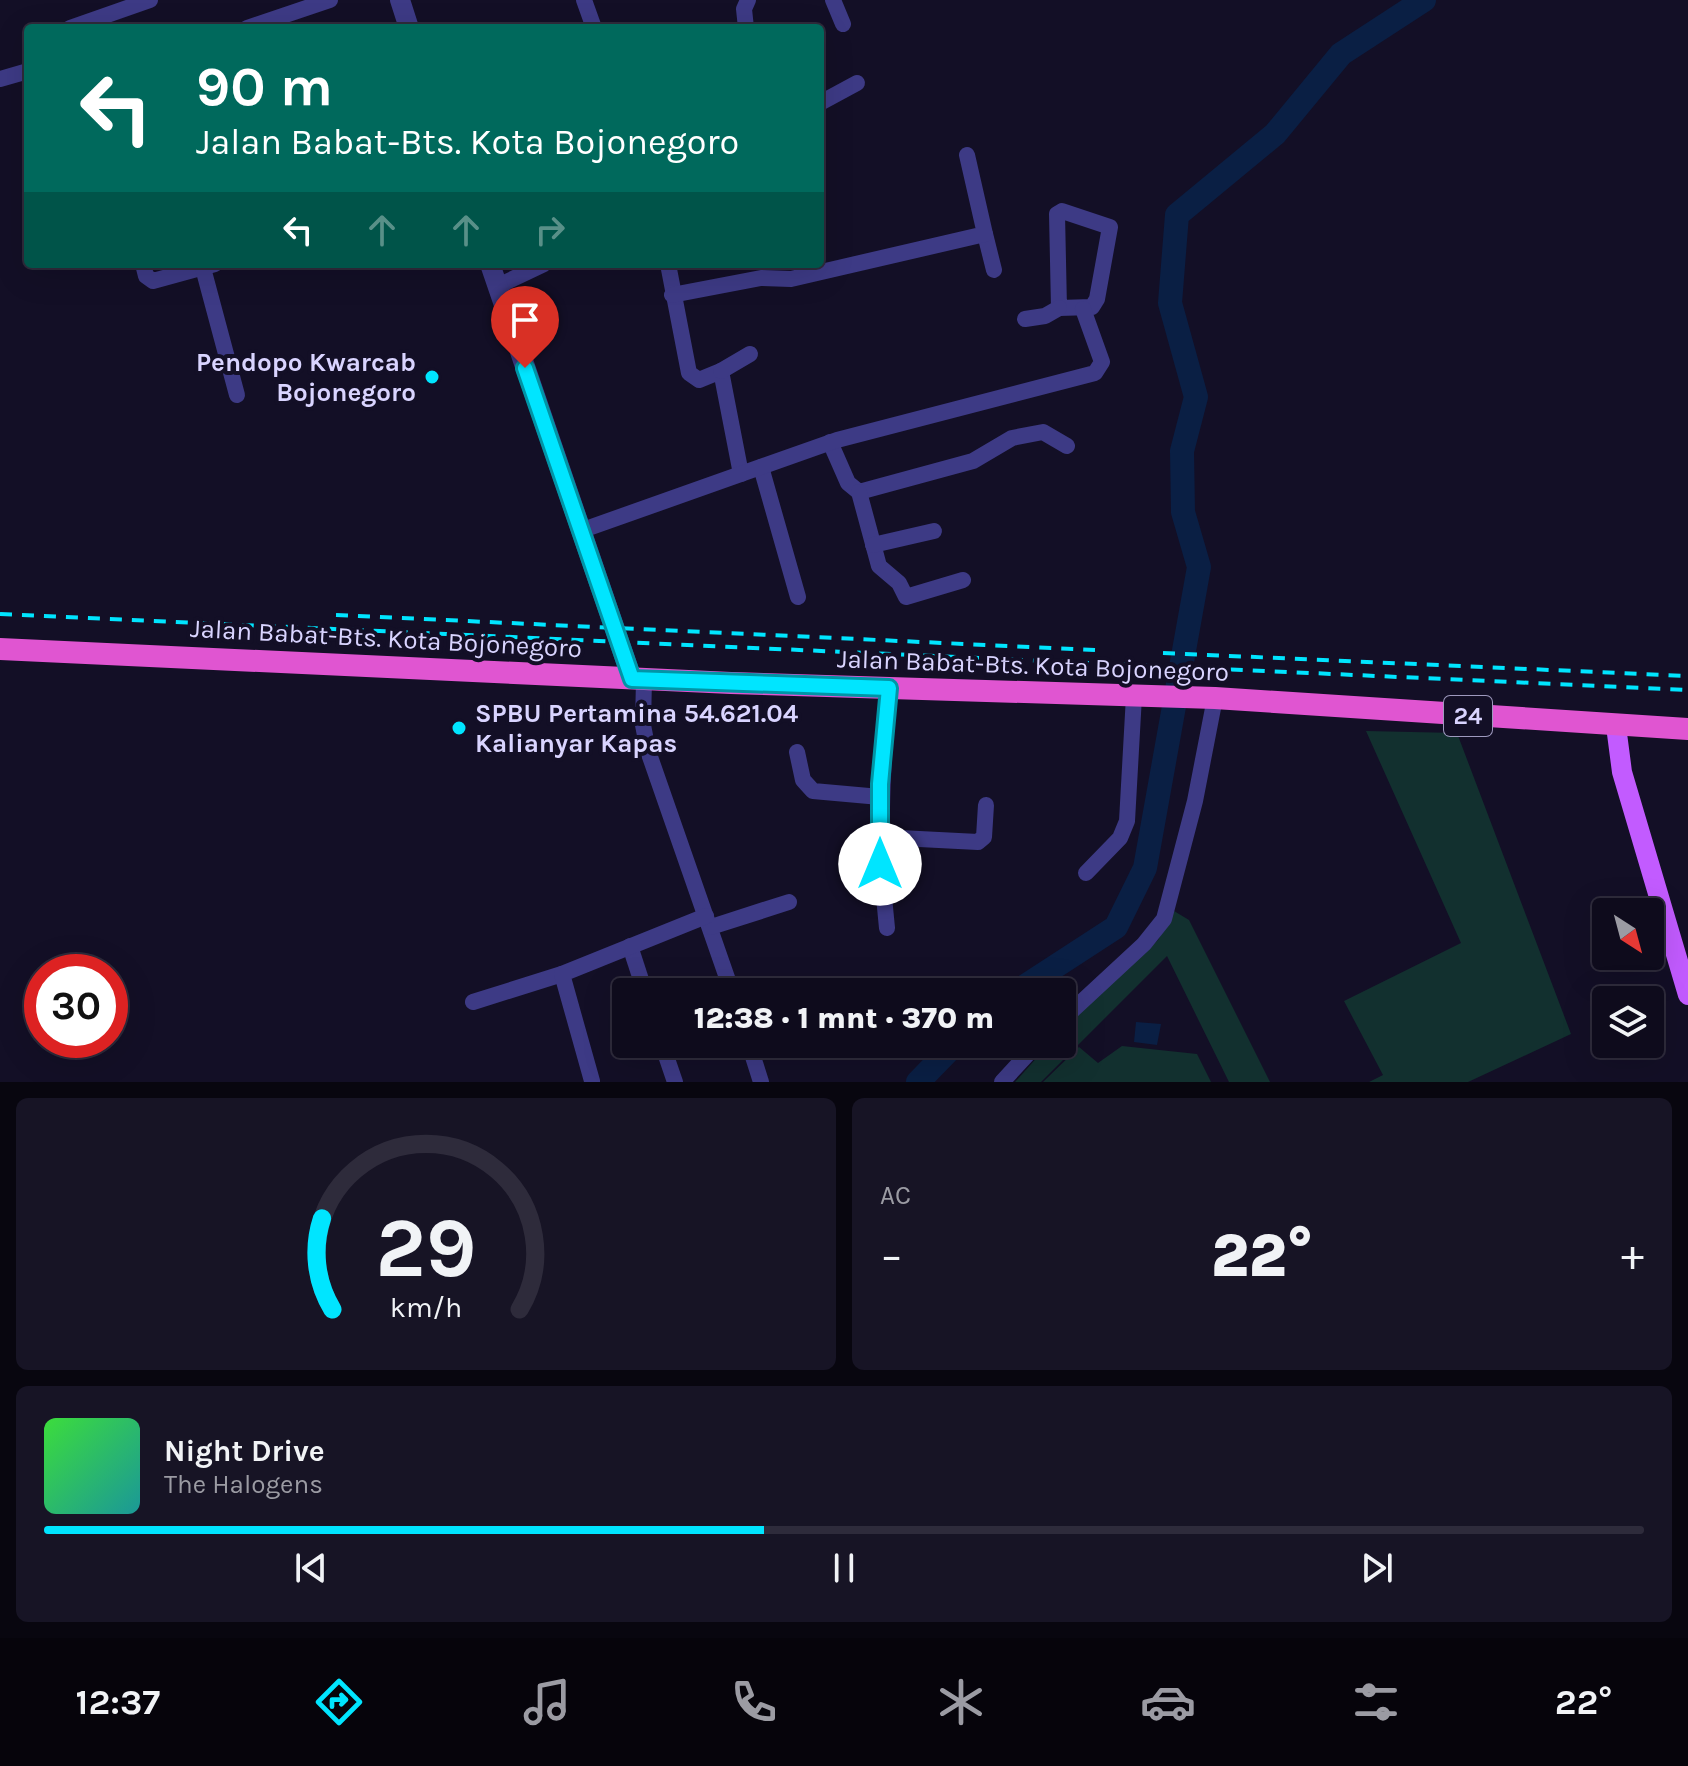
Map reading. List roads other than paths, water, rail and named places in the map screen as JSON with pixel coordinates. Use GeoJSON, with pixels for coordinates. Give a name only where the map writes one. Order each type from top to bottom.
{"type":"FeatureCollection","features":[{"type":"Feature","properties":{"kind":"highway","name":"Jalan Babat-Bts. Kota Bojonegoro"},"geometry":{"type":"LineString","coordinates":[[0,649],[638,679],[1207,698],[1623,726]]}},
{"type":"Feature","properties":{"kind":"highway","name":"24"},"geometry":{"type":"LineString","coordinates":[[1623,726],[1688,729]]}},
{"type":"Feature","properties":{"kind":"main road"},"geometry":{"type":"LineString","coordinates":[[1623,726],[1688,947]]}},
{"type":"Feature","properties":{"kind":"main road"},"geometry":{"type":"LineString","coordinates":[[1623,726],[1622,772],[1688,995]]}},
{"type":"Feature","properties":{"kind":"street"},"geometry":{"type":"LineString","coordinates":[[81,24],[150,0]]}},
{"type":"Feature","properties":{"kind":"street"},"geometry":{"type":"LineString","coordinates":[[259,24],[330,0]]}},
{"type":"Feature","properties":{"kind":"street"},"geometry":{"type":"LineString","coordinates":[[400,0],[408,24]]}},
{"type":"Feature","properties":{"kind":"street"},"geometry":{"type":"LineString","coordinates":[[584,0],[593,24]]}},
{"type":"Feature","properties":{"kind":"street"},"geometry":{"type":"LineString","coordinates":[[746,24],[744,9],[748,0]]}},
{"type":"Feature","properties":{"kind":"street"},"geometry":{"type":"LineString","coordinates":[[833,0],[843,24]]}},
{"type":"Feature","properties":{"kind":"street"},"geometry":{"type":"LineString","coordinates":[[0,79],[24,72]]}},
{"type":"Feature","properties":{"kind":"street"},"geometry":{"type":"LineString","coordinates":[[824,101],[857,83]]}},
{"type":"Feature","properties":{"kind":"street"},"geometry":{"type":"LineString","coordinates":[[967,155],[994,270]]}},
{"type":"Feature","properties":{"kind":"street"},"geometry":{"type":"LineString","coordinates":[[1025,319],[1045,316],[1059,308],[1083,309],[1095,304],[1110,227],[1062,211],[1057,214],[1059,308]]}},
{"type":"Feature","properties":{"kind":"street"},"geometry":{"type":"LineString","coordinates":[[672,295],[761,278],[791,279],[985,234]]}},
{"type":"Feature","properties":{"kind":"street"},"geometry":{"type":"LineString","coordinates":[[145,268],[153,281],[202,268]]}},
{"type":"Feature","properties":{"kind":"street"},"geometry":{"type":"LineString","coordinates":[[209,268],[237,395]]}},
{"type":"Feature","properties":{"kind":"street"},"geometry":{"type":"LineString","coordinates":[[491,268],[580,531],[638,679],[645,740],[727,978]]}},
{"type":"Feature","properties":{"kind":"street"},"geometry":{"type":"LineString","coordinates":[[498,286],[536,268]]}},
{"type":"Feature","properties":{"kind":"street"},"geometry":{"type":"LineString","coordinates":[[669,268],[692,378],[699,380],[721,371],[750,354]]}},
{"type":"Feature","properties":{"kind":"street"},"geometry":{"type":"LineString","coordinates":[[580,531],[830,442],[1095,373],[1102,362],[1083,309]]}},
{"type":"Feature","properties":{"kind":"street"},"geometry":{"type":"LineString","coordinates":[[721,371],[741,474]]}},
{"type":"Feature","properties":{"kind":"street"},"geometry":{"type":"LineString","coordinates":[[859,492],[973,461],[1012,438],[1043,432],[1067,446]]}},
{"type":"Feature","properties":{"kind":"street"},"geometry":{"type":"LineString","coordinates":[[830,442],[848,483],[859,492],[882,571],[899,583],[908,598],[963,580]]}},
{"type":"Feature","properties":{"kind":"street"},"geometry":{"type":"LineString","coordinates":[[761,467],[798,597]]}},
{"type":"Feature","properties":{"kind":"street"},"geometry":{"type":"LineString","coordinates":[[873,545],[934,531]]}},
{"type":"Feature","properties":{"kind":"street"},"geometry":{"type":"LineString","coordinates":[[887,928],[880,797],[889,688]]}},
{"type":"Feature","properties":{"kind":"street"},"geometry":{"type":"LineString","coordinates":[[1086,873],[1120,838],[1127,821],[1143,696]]}},
{"type":"Feature","properties":{"kind":"street"},"geometry":{"type":"LineString","coordinates":[[1076,1007],[1144,944],[1164,919],[1195,801],[1207,698]]}},
{"type":"Feature","properties":{"kind":"street"},"geometry":{"type":"LineString","coordinates":[[797,752],[803,780],[813,791],[880,797]]}},
{"type":"Feature","properties":{"kind":"street"},"geometry":{"type":"LineString","coordinates":[[880,837],[978,842],[984,837],[986,805]]}},
{"type":"Feature","properties":{"kind":"street"},"geometry":{"type":"LineString","coordinates":[[473,1002],[562,974],[630,946],[789,902]]}},
{"type":"Feature","properties":{"kind":"street"},"geometry":{"type":"LineString","coordinates":[[630,946],[640,978]]}},
{"type":"Feature","properties":{"kind":"street"},"geometry":{"type":"LineString","coordinates":[[562,974],[592,1081]]}},
{"type":"Feature","properties":{"kind":"street"},"geometry":{"type":"LineString","coordinates":[[665,1058],[670,1080]]}},
{"type":"Feature","properties":{"kind":"street"},"geometry":{"type":"LineString","coordinates":[[753,1058],[761,1082]]}},
{"type":"Feature","properties":{"kind":"street"},"geometry":{"type":"LineString","coordinates":[[1002,1082],[1024,1058]]}},
{"type":"Feature","properties":{"kind":"water"},"geometry":{"type":"Polygon","coordinates":[[[1136,1022],[1161,1024],[1157,1045],[1134,1042],[1136,1022]]]}},
{"type":"Feature","properties":{"kind":"waterway"},"geometry":{"type":"LineString","coordinates":[[1038,978],[1116,927],[1145,868],[1199,567],[1183,512],[1182,451],[1196,397],[1170,303],[1177,215],[1275,134],[1341,54],[1424,0]]}},
{"type":"Feature","properties":{"kind":"waterway"},"geometry":{"type":"LineString","coordinates":[[918,1082],[941,1058]]}},
{"type":"Feature","properties":{"kind":"railway"},"geometry":{"type":"LineString","coordinates":[[0,614],[1688,690]]}},
{"type":"Feature","properties":{"kind":"railway"},"geometry":{"type":"LineString","coordinates":[[336,615],[1095,650]]}},
{"type":"Feature","properties":{"kind":"railway"},"geometry":{"type":"LineString","coordinates":[[1163,653],[1688,676]]}},
{"type":"Feature","properties":{"kind":"place","name":"Pendopo Kwarcab Bojonegoro"},"geometry":{"type":"Point","coordinates":[432,377]}},
{"type":"Feature","properties":{"kind":"place","name":"SPBU Pertamina 54.621.04 Kalianyar Kapas"},"geometry":{"type":"Point","coordinates":[459,728]}}]}
